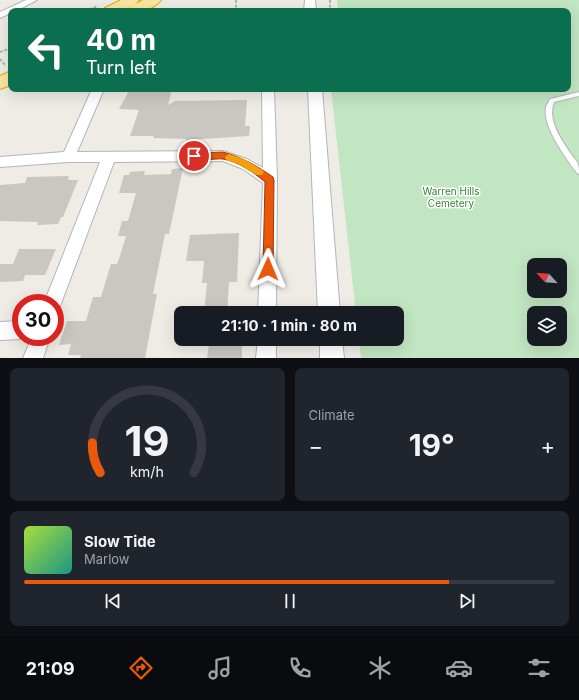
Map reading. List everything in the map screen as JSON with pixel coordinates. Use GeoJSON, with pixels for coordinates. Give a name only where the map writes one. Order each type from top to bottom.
{"type":"FeatureCollection","features":[{"type":"Feature","properties":{"kind":"highway"},"geometry":{"type":"LineString","coordinates":[[116,8],[132,0]]}},
{"type":"Feature","properties":{"kind":"highway"},"geometry":{"type":"LineString","coordinates":[[139,8],[154,0]]}},
{"type":"Feature","properties":{"kind":"highway"},"geometry":{"type":"LineString","coordinates":[[0,83],[4,64]]}},
{"type":"Feature","properties":{"kind":"street"},"geometry":{"type":"LineString","coordinates":[[15,8],[33,0]]}},
{"type":"Feature","properties":{"kind":"street"},"geometry":{"type":"LineString","coordinates":[[68,157],[97,92]]}},
{"type":"Feature","properties":{"kind":"street"},"geometry":{"type":"LineString","coordinates":[[267,306],[270,180],[268,92]]}},
{"type":"Feature","properties":{"kind":"street"},"geometry":{"type":"LineString","coordinates":[[315,92],[329,306]]}},
{"type":"Feature","properties":{"kind":"street"},"geometry":{"type":"LineString","coordinates":[[0,162],[68,157],[223,156],[251,166],[270,180]]}},
{"type":"Feature","properties":{"kind":"street"},"geometry":{"type":"LineString","coordinates":[[56,294],[109,157]]}},
{"type":"Feature","properties":{"kind":"street"},"geometry":{"type":"LineString","coordinates":[[0,331],[12,330]]}},
{"type":"Feature","properties":{"kind":"street"},"geometry":{"type":"LineString","coordinates":[[33,358],[38,346]]}},
{"type":"Feature","properties":{"kind":"street"},"geometry":{"type":"LineString","coordinates":[[266,358],[267,346]]}},
{"type":"Feature","properties":{"kind":"street"},"geometry":{"type":"LineString","coordinates":[[331,346],[332,358]]}},
{"type":"Feature","properties":{"kind":"lane"},"geometry":{"type":"LineString","coordinates":[[579,94],[552,100],[549,104],[548,111],[557,140],[579,171]]}},
{"type":"Feature","properties":{"kind":"green space","name":"Warren Hills Cemetery"},"geometry":{"type":"Polygon","coordinates":[[[337,0],[579,0],[579,358],[361,358],[360,346],[404,346],[404,306],[355,306],[331,92],[571,92],[571,8],[338,8],[337,0]]]}},
{"type":"Feature","properties":{"kind":"building"},"geometry":{"type":"Polygon","coordinates":[[[128,92],[171,92],[168,105],[175,101],[247,100],[245,126],[250,126],[249,136],[186,140],[153,138],[154,136],[130,136],[139,110],[119,109],[128,92]]]}},
{"type":"Feature","properties":{"kind":"building"},"geometry":{"type":"Polygon","coordinates":[[[183,168],[169,234],[165,234],[153,294],[157,294],[145,358],[80,358],[81,355],[68,355],[71,344],[64,345],[64,330],[67,321],[86,321],[93,297],[101,297],[111,264],[117,264],[120,256],[126,236],[118,236],[122,221],[128,221],[136,193],[119,193],[124,175],[129,175],[130,172],[145,171],[144,175],[171,174],[172,169],[183,168]]]}},
{"type":"Feature","properties":{"kind":"building"},"geometry":{"type":"Polygon","coordinates":[[[69,176],[68,180],[78,180],[63,217],[61,217],[58,224],[37,225],[38,222],[0,221],[0,185],[25,183],[27,177],[69,176]]]}},
{"type":"Feature","properties":{"kind":"building"},"geometry":{"type":"Polygon","coordinates":[[[239,233],[237,282],[229,282],[227,306],[205,306],[207,283],[202,283],[204,261],[186,261],[190,235],[239,233]]]}},
{"type":"Feature","properties":{"kind":"building"},"geometry":{"type":"Polygon","coordinates":[[[19,249],[56,249],[45,275],[25,275],[23,281],[0,282],[0,264],[13,264],[19,249]]]}},
{"type":"Feature","properties":{"kind":"building"},"geometry":{"type":"Polygon","coordinates":[[[209,346],[242,346],[242,358],[207,358],[209,346]]]}},
{"type":"Feature","properties":{"kind":"slow traffic"},"geometry":{"type":"LineString","coordinates":[[229,157],[251,166],[259,172]]}},
{"type":"Feature","properties":{"kind":"route"},"geometry":{"type":"LineString","coordinates":[[194,156],[223,156],[234,158],[251,166],[270,180],[268,269]]}}]}
